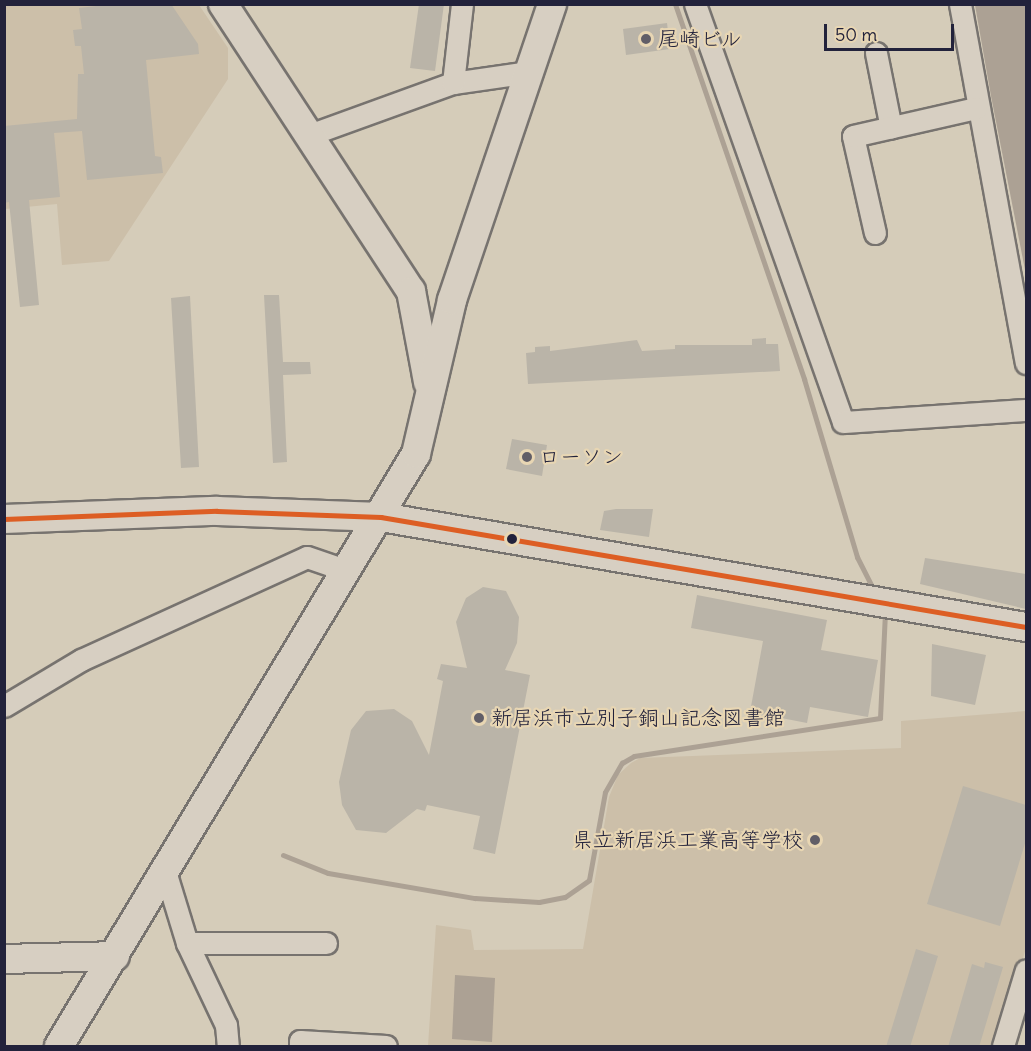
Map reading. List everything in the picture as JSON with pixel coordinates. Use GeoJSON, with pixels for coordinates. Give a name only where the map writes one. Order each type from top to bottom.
{"type":"FeatureCollection","features":[{"type":"Feature","properties":{"kind":"street"},"geometry":{"type":"LineString","coordinates":[[223,4],[411,291],[430,394]]}},
{"type":"Feature","properties":{"kind":"street"},"geometry":{"type":"LineString","coordinates":[[453,83],[462,4]]}},
{"type":"Feature","properties":{"kind":"street"},"geometry":{"type":"LineString","coordinates":[[59,1047],[115,956],[342,569],[381,517],[416,454],[452,300],[552,4]]}},
{"type":"Feature","properties":{"kind":"street"},"geometry":{"type":"LineString","coordinates":[[695,4],[843,422],[1026,410]]}},
{"type":"Feature","properties":{"kind":"street"},"geometry":{"type":"LineString","coordinates":[[960,4],[976,108],[1026,363]]}},
{"type":"Feature","properties":{"kind":"street"},"geometry":{"type":"LineString","coordinates":[[876,53],[891,128]]}},
{"type":"Feature","properties":{"kind":"street"},"geometry":{"type":"LineString","coordinates":[[309,135],[453,83],[529,72]]}},
{"type":"Feature","properties":{"kind":"street"},"geometry":{"type":"LineString","coordinates":[[874,233],[853,136],[976,108]]}},
{"type":"Feature","properties":{"kind":"street"},"geometry":{"type":"LineString","coordinates":[[411,291],[431,301],[452,300]]}},
{"type":"Feature","properties":{"kind":"street"},"geometry":{"type":"LineString","coordinates":[[4,519],[217,511],[381,517],[1026,627]]}},
{"type":"Feature","properties":{"kind":"street"},"geometry":{"type":"LineString","coordinates":[[4,706],[81,660],[308,557],[342,569]]}},
{"type":"Feature","properties":{"kind":"street"},"geometry":{"type":"LineString","coordinates":[[165,871],[187,943],[226,1025],[228,1047]]}},
{"type":"Feature","properties":{"kind":"street"},"geometry":{"type":"LineString","coordinates":[[187,943],[326,943]]}},
{"type":"Feature","properties":{"kind":"street"},"geometry":{"type":"LineString","coordinates":[[4,959],[115,956]]}},
{"type":"Feature","properties":{"kind":"street"},"geometry":{"type":"LineString","coordinates":[[1004,1047],[1026,970]]}},
{"type":"Feature","properties":{"kind":"street"},"geometry":{"type":"LineString","coordinates":[[300,1047],[300,1041],[386,1047]]}},
{"type":"Feature","properties":{"kind":"shaded area"},"geometry":{"type":"Polygon","coordinates":[[[5,5],[199,5],[228,48],[228,79],[109,261],[62,265],[57,204],[5,209],[5,5]]]}},
{"type":"Feature","properties":{"kind":"shaded area"},"geometry":{"type":"Polygon","coordinates":[[[975,5],[1026,5],[1026,275],[991,96],[975,5]]]}},
{"type":"Feature","properties":{"kind":"shaded area","name":"県立新居浜工業高等学校"},"geometry":{"type":"Polygon","coordinates":[[[1026,711],[1026,948],[997,1046],[428,1046],[436,925],[471,930],[474,950],[583,949],[609,797],[618,775],[631,763],[640,758],[901,748],[901,721],[1026,711]]]}},
{"type":"Feature","properties":{"kind":"shaded area"},"geometry":{"type":"Polygon","coordinates":[[[455,975],[495,978],[492,1042],[452,1039],[455,975]]]}},
{"type":"Feature","properties":{"kind":"building"},"geometry":{"type":"Polygon","coordinates":[[[114,4],[171,4],[198,44],[199,54],[146,60],[155,156],[161,157],[163,173],[87,180],[82,131],[54,133],[60,197],[29,200],[39,305],[20,307],[9,202],[4,203],[4,126],[77,119],[78,74],[84,74],[81,46],[75,46],[73,30],[82,29],[79,8],[114,4]]]}},
{"type":"Feature","properties":{"kind":"building"},"geometry":{"type":"Polygon","coordinates":[[[419,4],[444,4],[435,71],[410,68],[419,4]]]}},
{"type":"Feature","properties":{"kind":"building","name":"尾崎ビル"},"geometry":{"type":"Polygon","coordinates":[[[667,23],[670,49],[626,55],[623,29],[667,23]]]}},
{"type":"Feature","properties":{"kind":"building"},"geometry":{"type":"Polygon","coordinates":[[[264,295],[279,295],[283,362],[310,362],[311,374],[283,375],[287,462],[273,463],[264,295]]]}},
{"type":"Feature","properties":{"kind":"building"},"geometry":{"type":"Polygon","coordinates":[[[190,296],[199,467],[181,468],[171,298],[190,296]]]}},
{"type":"Feature","properties":{"kind":"building"},"geometry":{"type":"Polygon","coordinates":[[[766,338],[766,344],[778,344],[780,371],[528,384],[526,353],[535,352],[535,347],[550,346],[550,351],[637,340],[642,351],[675,349],[675,345],[752,345],[752,339],[766,338]]]}},
{"type":"Feature","properties":{"kind":"building","name":"ローソン"},"geometry":{"type":"Polygon","coordinates":[[[512,439],[547,445],[542,476],[506,469],[512,439]]]}},
{"type":"Feature","properties":{"kind":"building"},"geometry":{"type":"Polygon","coordinates":[[[653,509],[649,537],[600,530],[604,511],[653,509]]]}},
{"type":"Feature","properties":{"kind":"building"},"geometry":{"type":"Polygon","coordinates":[[[925,558],[1026,574],[1026,609],[920,584],[925,558]]]}},
{"type":"Feature","properties":{"kind":"building","name":"新居浜市立別子銅山記念図書館"},"geometry":{"type":"Polygon","coordinates":[[[483,587],[506,591],[519,617],[517,643],[505,670],[530,675],[495,854],[473,849],[480,816],[427,805],[425,811],[417,809],[386,833],[356,830],[342,805],[339,782],[351,730],[366,711],[394,709],[412,721],[429,755],[443,681],[437,679],[441,664],[467,668],[456,622],[466,598],[483,587]]]}},
{"type":"Feature","properties":{"kind":"building"},"geometry":{"type":"Polygon","coordinates":[[[697,595],[827,620],[821,650],[878,660],[868,717],[810,707],[807,723],[750,712],[763,641],[691,628],[697,595]]]}},
{"type":"Feature","properties":{"kind":"building"},"geometry":{"type":"Polygon","coordinates":[[[932,644],[986,655],[975,705],[931,696],[932,644]]]}},
{"type":"Feature","properties":{"kind":"building"},"geometry":{"type":"Polygon","coordinates":[[[963,786],[1026,805],[1026,840],[1000,926],[927,904],[963,786]]]}},
{"type":"Feature","properties":{"kind":"building"},"geometry":{"type":"Polygon","coordinates":[[[916,949],[938,956],[910,1047],[886,1047],[916,949]]]}},
{"type":"Feature","properties":{"kind":"building"},"geometry":{"type":"Polygon","coordinates":[[[985,962],[1003,967],[979,1047],[948,1047],[972,964],[984,968],[985,962]]]}},
{"type":"Feature","properties":{"kind":"waterway"},"geometry":{"type":"LineString","coordinates":[[675,4],[804,379],[857,557],[872,587]]}},
{"type":"Feature","properties":{"kind":"waterway"},"geometry":{"type":"LineString","coordinates":[[283,855],[328,873],[475,898],[539,902],[565,897],[589,880],[605,792],[622,763],[634,756],[880,718],[885,613]]}},
{"type":"Feature","properties":{"kind":"transit line"},"geometry":{"type":"LineString","coordinates":[[4,519],[217,511],[381,517],[1026,627]]}},
{"type":"Feature","properties":{"kind":"place","name":"尾崎ビル"},"geometry":{"type":"Point","coordinates":[646,39]}},
{"type":"Feature","properties":{"kind":"place","name":"ローソン"},"geometry":{"type":"Point","coordinates":[527,457]}},
{"type":"Feature","properties":{"kind":"place","name":"新居浜市立別子銅山記念図書館"},"geometry":{"type":"Point","coordinates":[479,718]}},
{"type":"Feature","properties":{"kind":"place","name":"県立新居浜工業高等学校"},"geometry":{"type":"Point","coordinates":[815,840]}}]}
